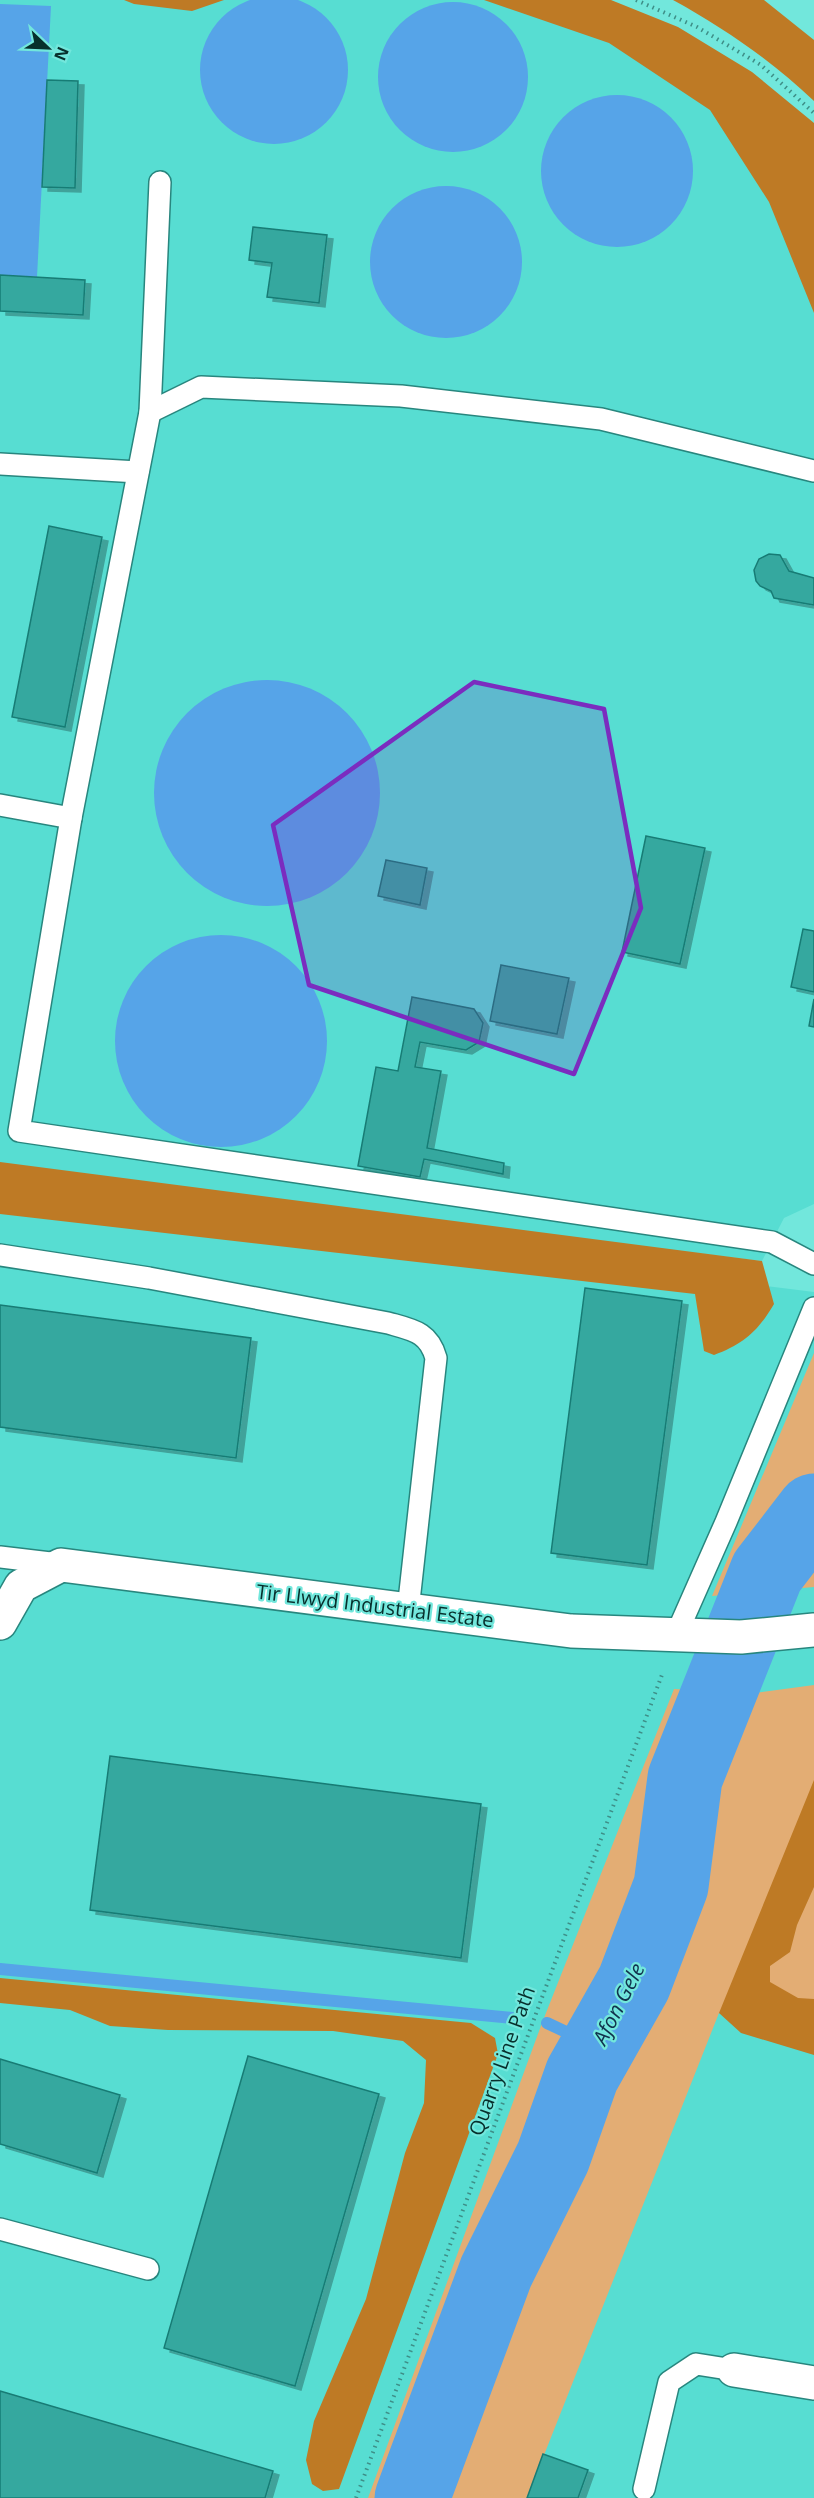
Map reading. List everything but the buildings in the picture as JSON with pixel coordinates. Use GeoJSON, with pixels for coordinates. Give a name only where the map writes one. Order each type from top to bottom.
{"type":"FeatureCollection","features":[{"type":"Feature","properties":{"kind":"street","name":"Tir Llwyd Industrial Estate"},"geometry":{"type":"LineString","coordinates":[[61,1565],[571,1631],[741,1637],[807,1631]]}},
{"type":"Feature","properties":{"kind":"street"},"geometry":{"type":"LineString","coordinates":[[0,1623],[21,1586],[61,1565]]}},
{"type":"Feature","properties":{"kind":"street"},"geometry":{"type":"LineString","coordinates":[[734,2370],[814,2383]]}},
{"type":"Feature","properties":{"kind":"lane"},"geometry":{"type":"LineString","coordinates":[[160,182],[150,412],[9,1130],[772,1242],[814,1264]]}},
{"type":"Feature","properties":{"kind":"lane"},"geometry":{"type":"LineString","coordinates":[[150,412],[201,387],[401,396],[601,419],[814,471]]}},
{"type":"Feature","properties":{"kind":"lane"},"geometry":{"type":"LineString","coordinates":[[0,464],[138,472]]}},
{"type":"Feature","properties":{"kind":"lane"},"geometry":{"type":"LineString","coordinates":[[0,805],[71,818]]}},
{"type":"Feature","properties":{"kind":"lane"},"geometry":{"type":"LineString","coordinates":[[0,1255],[159,1280],[388,1323],[424,1335],[432,1344],[436,1358],[408,1610]]}},
{"type":"Feature","properties":{"kind":"lane"},"geometry":{"type":"LineString","coordinates":[[683,1635],[726,1522],[814,1308]]}},
{"type":"Feature","properties":{"kind":"lane","name":"Tir Llwyd Industrial Estate"},"geometry":{"type":"LineString","coordinates":[[0,1557],[61,1565]]}},
{"type":"Feature","properties":{"kind":"lane"},"geometry":{"type":"LineString","coordinates":[[0,2229],[148,2270]]}},
{"type":"Feature","properties":{"kind":"lane"},"geometry":{"type":"LineString","coordinates":[[644,2489],[669,2382],[696,2364],[734,2370]]}},
{"type":"Feature","properties":{"kind":"path"},"geometry":{"type":"LineString","coordinates":[[636,0],[697,27],[762,65],[814,113]]}},
{"type":"Feature","properties":{"kind":"path","name":"Quarry Line Path"},"geometry":{"type":"LineString","coordinates":[[356,2498],[683,1635]]}},
{"type":"Feature","properties":{"kind":"highlighted area"},"geometry":{"type":"Polygon","coordinates":[[[474,682],[604,709],[641,908],[574,1074],[309,985],[273,825],[474,682]]]}},
{"type":"Feature","properties":{"kind":"shaded area"},"geometry":{"type":"Polygon","coordinates":[[[274,-4],[302,1],[327,17],[343,42],[348,70],[343,98],[327,123],[302,139],[274,144],[246,139],[221,123],[205,98],[200,70],[205,42],[221,17],[246,1],[274,-4]]]}},
{"type":"Feature","properties":{"kind":"shaded area"},"geometry":{"type":"Polygon","coordinates":[[[0,0],[536,0],[814,152],[814,1204],[784,1218],[762,1261],[0,1169],[0,0]]]}},
{"type":"Feature","properties":{"kind":"shaded area"},"geometry":{"type":"Polygon","coordinates":[[[124,0],[224,0],[192,11],[134,4],[124,0]]]}},
{"type":"Feature","properties":{"kind":"shaded area"},"geometry":{"type":"Polygon","coordinates":[[[484,0],[611,0],[678,27],[752,72],[814,123],[814,313],[769,202],[710,110],[609,43],[484,0]]]}},
{"type":"Feature","properties":{"kind":"shaded area"},"geometry":{"type":"Polygon","coordinates":[[[673,0],[764,0],[814,40],[814,101],[747,46],[673,0]]]}},
{"type":"Feature","properties":{"kind":"shaded area"},"geometry":{"type":"Polygon","coordinates":[[[453,2],[482,8],[506,24],[522,48],[528,77],[522,106],[506,130],[482,146],[453,152],[424,146],[400,130],[384,106],[378,77],[384,48],[400,24],[424,8],[453,2]]]}},
{"type":"Feature","properties":{"kind":"shaded area"},"geometry":{"type":"Polygon","coordinates":[[[0,4],[51,6],[37,277],[0,275],[0,4]]]}},
{"type":"Feature","properties":{"kind":"shaded area"},"geometry":{"type":"Polygon","coordinates":[[[617,95],[646,101],[671,117],[687,142],[693,171],[687,200],[671,225],[646,241],[617,247],[588,241],[563,225],[547,200],[541,171],[547,142],[563,117],[588,101],[617,95]]]}},
{"type":"Feature","properties":{"kind":"shaded area"},"geometry":{"type":"Polygon","coordinates":[[[446,186],[475,192],[500,208],[516,233],[522,262],[516,291],[500,316],[475,332],[446,338],[417,332],[392,316],[376,291],[370,262],[376,233],[392,208],[417,192],[446,186]]]}},
{"type":"Feature","properties":{"kind":"shaded area"},"geometry":{"type":"Polygon","coordinates":[[[256,680],[278,680],[320,693],[347,713],[367,740],[378,771],[380,793],[378,815],[367,846],[347,873],[320,893],[300,901],[278,906],[256,906],[214,893],[195,880],[180,865],[167,846],[159,826],[154,804],[154,782],[167,740],[180,721],[195,706],[214,693],[234,685],[256,680]]]}},
{"type":"Feature","properties":{"kind":"shaded area"},"geometry":{"type":"Polygon","coordinates":[[[221,935],[242,937],[261,943],[280,953],[296,966],[309,982],[319,1001],[325,1020],[327,1041],[325,1062],[319,1081],[309,1100],[296,1116],[280,1129],[261,1139],[242,1145],[221,1147],[200,1145],[181,1139],[162,1129],[146,1116],[133,1100],[123,1081],[117,1062],[115,1041],[117,1020],[123,1001],[133,982],[146,966],[162,953],[181,943],[200,937],[221,935]]]}},
{"type":"Feature","properties":{"kind":"shaded area"},"geometry":{"type":"Polygon","coordinates":[[[0,1162],[762,1261],[774,1304],[749,1336],[714,1355],[704,1351],[695,1294],[0,1214],[0,1162]]]}},
{"type":"Feature","properties":{"kind":"shaded area"},"geometry":{"type":"Polygon","coordinates":[[[0,1192],[814,1292],[814,2498],[0,2498],[0,1192]]]}},
{"type":"Feature","properties":{"kind":"shaded area"},"geometry":{"type":"Polygon","coordinates":[[[814,1353],[814,1587],[712,1596],[814,1353]]]}},
{"type":"Feature","properties":{"kind":"shaded area"},"geometry":{"type":"Polygon","coordinates":[[[814,1685],[814,2028],[719,2013],[527,2498],[368,2498],[542,2023],[674,1689],[755,1693],[814,1685]]]}},
{"type":"Feature","properties":{"kind":"shaded area"},"geometry":{"type":"Polygon","coordinates":[[[814,1780],[814,1887],[797,1925],[790,1952],[770,1966],[770,1982],[798,1998],[814,1999],[814,2055],[741,2033],[719,2013],[814,1780]]]}},
{"type":"Feature","properties":{"kind":"shaded area"},"geometry":{"type":"Polygon","coordinates":[[[0,1978],[471,2023],[495,2038],[498,2054],[339,2489],[323,2491],[312,2484],[306,2460],[314,2421],[366,2299],[405,2153],[424,2103],[426,2060],[403,2041],[333,2031],[168,2030],[110,2026],[70,2010],[0,2003],[0,1978]]]}},
{"type":"Feature","properties":{"kind":"waterway","name":"Afon Gele"},"geometry":{"type":"LineString","coordinates":[[412,2498],[496,2272],[553,2157],[582,2075],[634,1983],[671,1886],[685,1778],[767,1572],[814,1511]]}},
{"type":"Feature","properties":{"kind":"waterway"},"geometry":{"type":"LineString","coordinates":[[0,1969],[512,2018]]}},
{"type":"Feature","properties":{"kind":"waterway"},"geometry":{"type":"LineString","coordinates":[[547,2023],[598,2047]]}}]}
